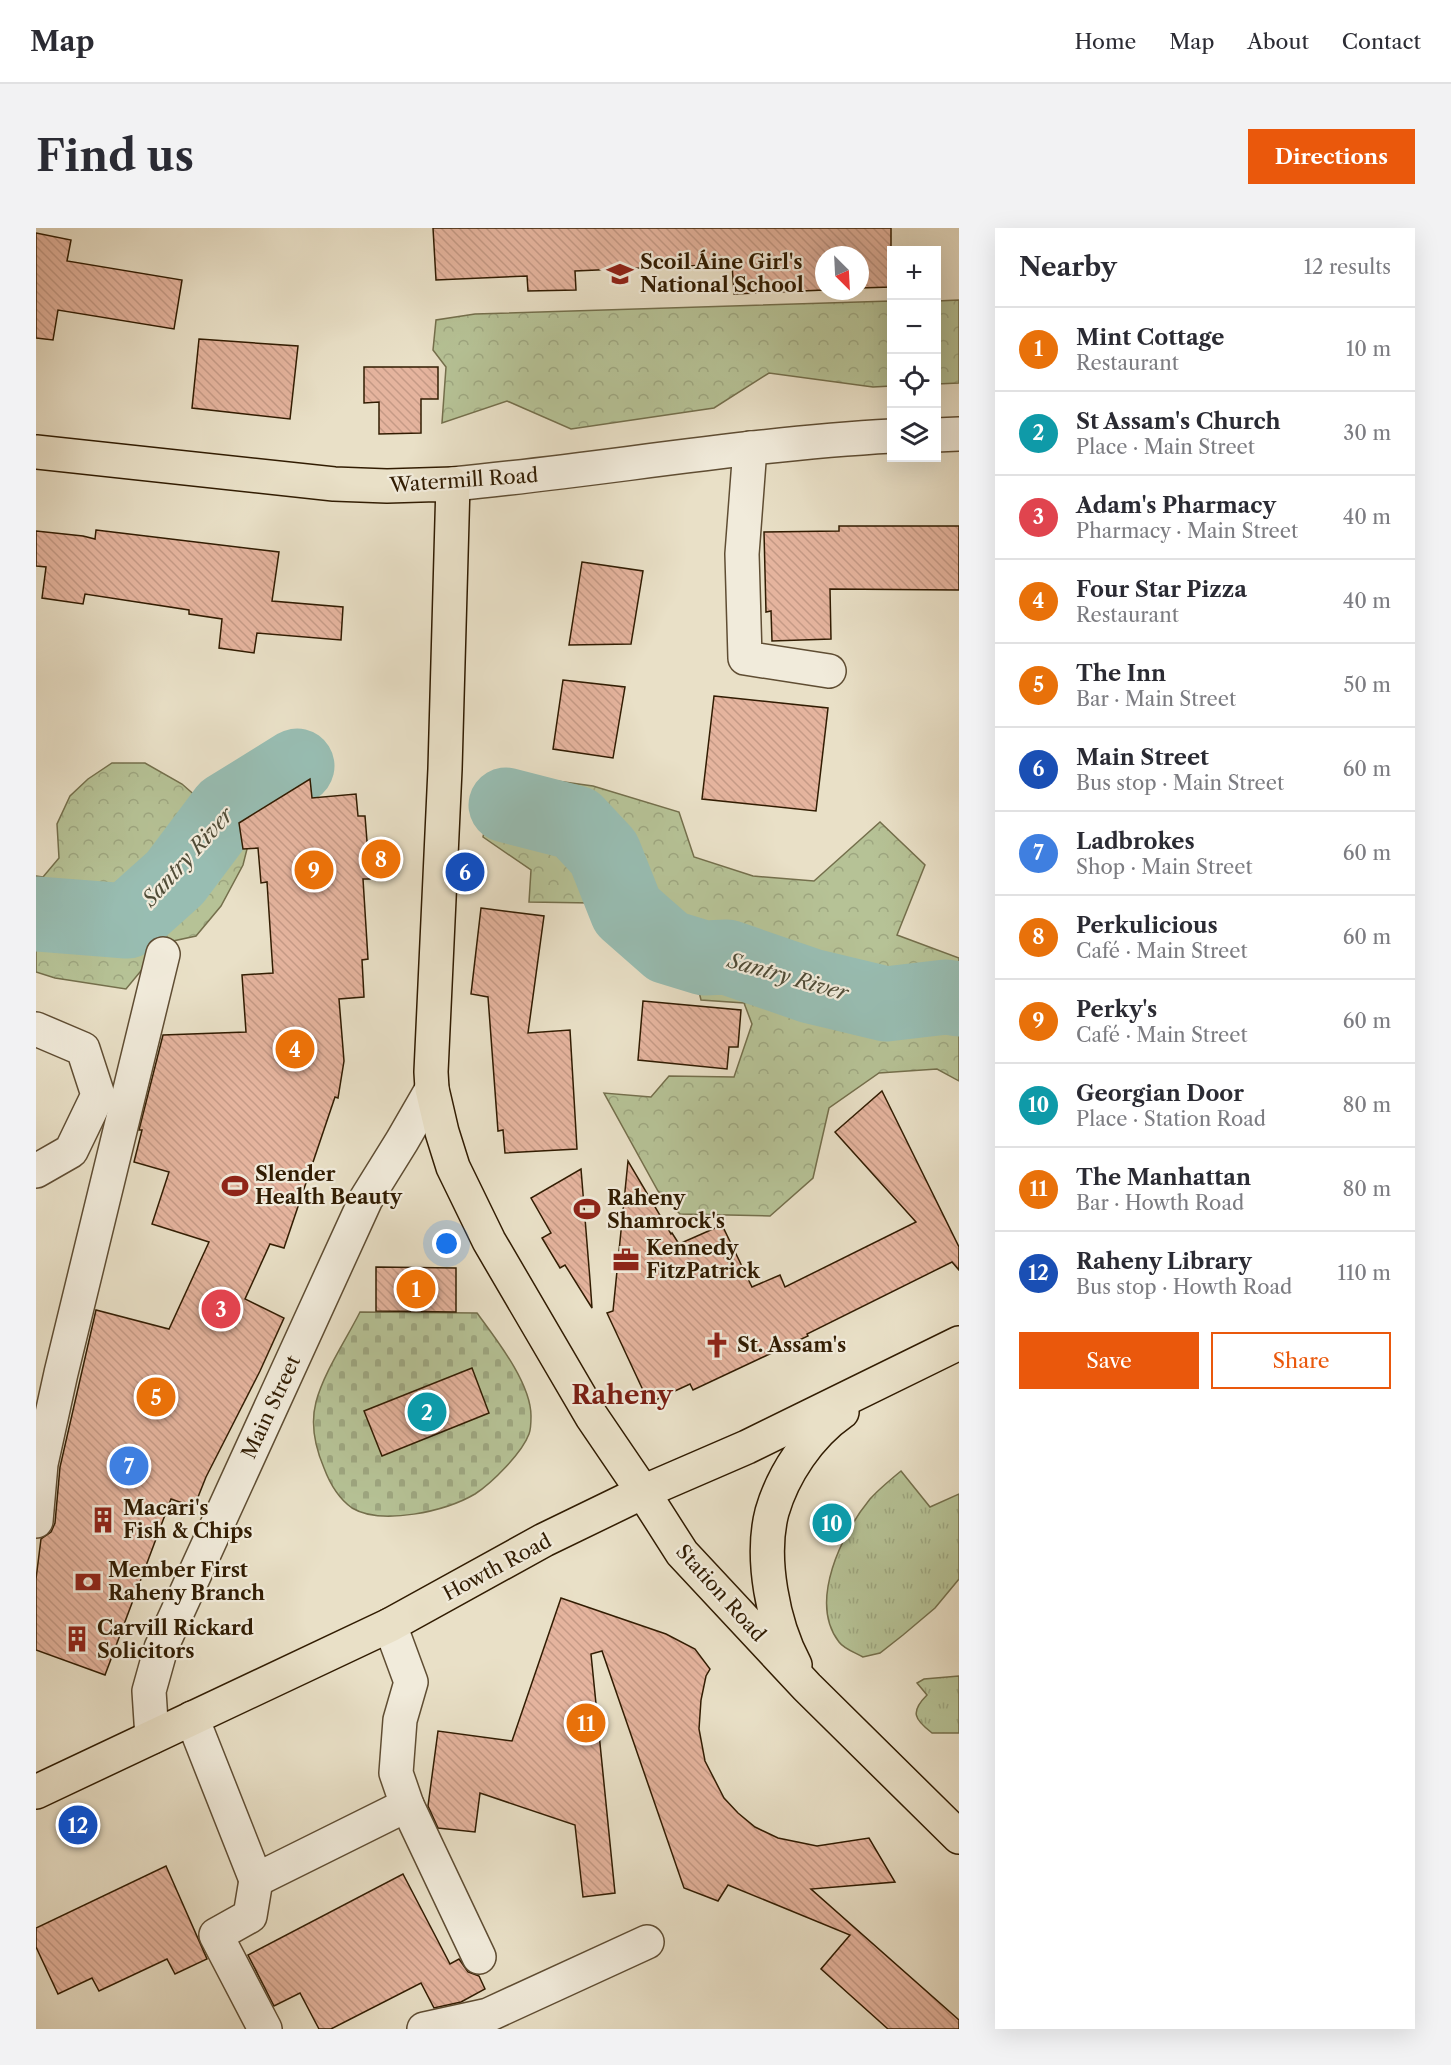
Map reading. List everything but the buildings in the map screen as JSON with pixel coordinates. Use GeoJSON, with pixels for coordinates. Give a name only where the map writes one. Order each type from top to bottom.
{"type":"FeatureCollection","features":[{"type":"Feature","properties":{"kind":"main road","name":"Watermill Road"},"geometry":{"type":"LineString","coordinates":[[36,452],[334,484],[387,486],[453,484]]}},
{"type":"Feature","properties":{"kind":"main road","name":"Main Street"},"geometry":{"type":"LineString","coordinates":[[453,484],[445,769],[432,1025],[432,1089],[453,1167],[489,1240],[592,1417],[643,1492]]}},
{"type":"Feature","properties":{"kind":"main road","name":"Howth Road"},"geometry":{"type":"LineString","coordinates":[[39,1783],[152,1737],[390,1625],[544,1540],[643,1492],[747,1447],[959,1343]]}},
{"type":"Feature","properties":{"kind":"main road","name":"Station Road"},"geometry":{"type":"LineString","coordinates":[[807,1687],[788,1651],[773,1600],[767,1556],[772,1514],[782,1486],[803,1449],[834,1417],[895,1375]]}},
{"type":"Feature","properties":{"kind":"main road","name":"Station Road"},"geometry":{"type":"LineString","coordinates":[[643,1492],[682,1553],[807,1687],[959,1837]]}},
{"type":"Feature","properties":{"kind":"street"},"geometry":{"type":"LineString","coordinates":[[941,435],[959,434]]}},
{"type":"Feature","properties":{"kind":"street","name":"Watermill Road"},"geometry":{"type":"LineString","coordinates":[[453,484],[543,475],[750,448],[887,436]]}},
{"type":"Feature","properties":{"kind":"street"},"geometry":{"type":"LineString","coordinates":[[750,448],[742,554],[745,658],[829,671]]}},
{"type":"Feature","properties":{"kind":"street"},"geometry":{"type":"LineString","coordinates":[[36,1521],[41,1464],[61,1373],[163,954]]}},
{"type":"Feature","properties":{"kind":"street"},"geometry":{"type":"LineString","coordinates":[[36,1029],[83,1049],[98,1095],[71,1150],[36,1171]]}},
{"type":"Feature","properties":{"kind":"street","name":"Main Street"},"geometry":{"type":"LineString","coordinates":[[152,1737],[148,1691],[161,1648],[366,1199],[432,1089]]}},
{"type":"Feature","properties":{"kind":"street"},"geometry":{"type":"LineString","coordinates":[[390,1625],[411,1682],[399,1720],[396,1773],[408,1805],[479,1957]]}},
{"type":"Feature","properties":{"kind":"street"},"geometry":{"type":"LineString","coordinates":[[192,1718],[256,1880],[250,1916],[216,1935],[265,2029]]}},
{"type":"Feature","properties":{"kind":"street"},"geometry":{"type":"LineString","coordinates":[[256,1880],[408,1805]]}},
{"type":"Feature","properties":{"kind":"street"},"geometry":{"type":"LineString","coordinates":[[424,2029],[488,2015],[647,1942]]}},
{"type":"Feature","properties":{"kind":"green space"},"geometry":{"type":"Polygon","coordinates":[[[959,300],[959,383],[941,384],[941,301],[959,300]]]}},
{"type":"Feature","properties":{"kind":"green space"},"geometry":{"type":"Polygon","coordinates":[[[887,301],[887,386],[873,387],[769,373],[714,408],[571,429],[507,401],[442,423],[446,367],[433,350],[436,320],[475,314],[887,301]]]}},
{"type":"Feature","properties":{"kind":"green space"},"geometry":{"type":"Polygon","coordinates":[[[112,763],[145,763],[182,784],[206,805],[250,837],[243,865],[221,906],[196,936],[164,943],[126,989],[55,978],[36,972],[36,876],[43,877],[59,858],[57,824],[70,796],[88,779],[112,763]]]}},
{"type":"Feature","properties":{"kind":"green space"},"geometry":{"type":"Polygon","coordinates":[[[498,773],[593,786],[679,812],[694,857],[753,876],[814,881],[880,822],[925,865],[897,935],[959,958],[959,1081],[937,1069],[879,1073],[829,1108],[813,1178],[770,1216],[680,1214],[658,1191],[604,1093],[651,1097],[669,1076],[734,1077],[752,1024],[744,1003],[701,1000],[695,975],[632,951],[592,903],[529,902],[531,870],[483,837],[498,773]]]}},
{"type":"Feature","properties":{"kind":"green space"},"geometry":{"type":"Polygon","coordinates":[[[360,1312],[477,1313],[511,1362],[529,1403],[530,1432],[525,1442],[498,1475],[475,1494],[431,1511],[380,1516],[352,1508],[335,1490],[326,1474],[316,1444],[314,1411],[324,1379],[360,1312]]]}},
{"type":"Feature","properties":{"kind":"green space"},"geometry":{"type":"Polygon","coordinates":[[[901,1471],[930,1507],[959,1494],[959,1579],[935,1608],[903,1635],[880,1653],[863,1657],[841,1644],[830,1626],[827,1608],[832,1568],[859,1513],[873,1495],[901,1471]]]}},
{"type":"Feature","properties":{"kind":"green space"},"geometry":{"type":"Polygon","coordinates":[[[959,1676],[959,1733],[932,1733],[921,1724],[916,1715],[918,1706],[927,1695],[917,1683],[924,1679],[959,1676]]]}},
{"type":"Feature","properties":{"kind":"waterway","name":"Santry River"},"geometry":{"type":"LineString","coordinates":[[36,914],[127,921],[175,878],[226,810],[297,766]]}},
{"type":"Feature","properties":{"kind":"waterway","name":"Santry River"},"geometry":{"type":"LineString","coordinates":[[506,805],[576,823],[604,853],[627,911],[668,947],[704,958],[727,957],[811,986],[886,1004],[946,997],[959,999]]}},
{"type":"Feature","properties":{"kind":"place","name":"Scoil Áine Girl's National School"},"geometry":{"type":"Point","coordinates":[620,274]}},
{"type":"Feature","properties":{"kind":"place","name":"Perkulicious"},"geometry":{"type":"Point","coordinates":[381,859]}},
{"type":"Feature","properties":{"kind":"place","name":"Perky's"},"geometry":{"type":"Point","coordinates":[314,870]}},
{"type":"Feature","properties":{"kind":"place","name":"Main Street"},"geometry":{"type":"Point","coordinates":[465,872]}},
{"type":"Feature","properties":{"kind":"place","name":"Four Star Pizza"},"geometry":{"type":"Point","coordinates":[295,1049]}},
{"type":"Feature","properties":{"kind":"place","name":"Slender Health Beauty"},"geometry":{"type":"Point","coordinates":[235,1186]}},
{"type":"Feature","properties":{"kind":"place","name":"Raheny Shamrock's"},"geometry":{"type":"Point","coordinates":[587,1209]}},
{"type":"Feature","properties":{"kind":"place","name":"Kennedy FitzPatrick"},"geometry":{"type":"Point","coordinates":[626,1260]}},
{"type":"Feature","properties":{"kind":"place","name":"Mint Cottage"},"geometry":{"type":"Point","coordinates":[416,1289]}},
{"type":"Feature","properties":{"kind":"place","name":"Adam's Pharmacy"},"geometry":{"type":"Point","coordinates":[221,1309]}},
{"type":"Feature","properties":{"kind":"place","name":"St. Assam's"},"geometry":{"type":"Point","coordinates":[717,1345]}},
{"type":"Feature","properties":{"kind":"place","name":"The Inn"},"geometry":{"type":"Point","coordinates":[156,1397]}},
{"type":"Feature","properties":{"kind":"place","name":"St Assam's Church"},"geometry":{"type":"Point","coordinates":[427,1412]}},
{"type":"Feature","properties":{"kind":"place","name":"Ladbrokes"},"geometry":{"type":"Point","coordinates":[129,1466]}},
{"type":"Feature","properties":{"kind":"place","name":"Macari's Fish & Chips"},"geometry":{"type":"Point","coordinates":[103,1520]}},
{"type":"Feature","properties":{"kind":"place","name":"Georgian Door"},"geometry":{"type":"Point","coordinates":[832,1523]}},
{"type":"Feature","properties":{"kind":"place","name":"Member First Raheny Branch"},"geometry":{"type":"Point","coordinates":[88,1582]}},
{"type":"Feature","properties":{"kind":"place","name":"Carvill Rickard Solicitors"},"geometry":{"type":"Point","coordinates":[77,1639]}},
{"type":"Feature","properties":{"kind":"place","name":"The Manhattan"},"geometry":{"type":"Point","coordinates":[586,1723]}},
{"type":"Feature","properties":{"kind":"place","name":"Raheny Library"},"geometry":{"type":"Point","coordinates":[78,1825]}},
{"type":"Feature","properties":{"kind":"district","name":"Raheny"},"geometry":{"type":"Point","coordinates":[622,1395]}}]}
